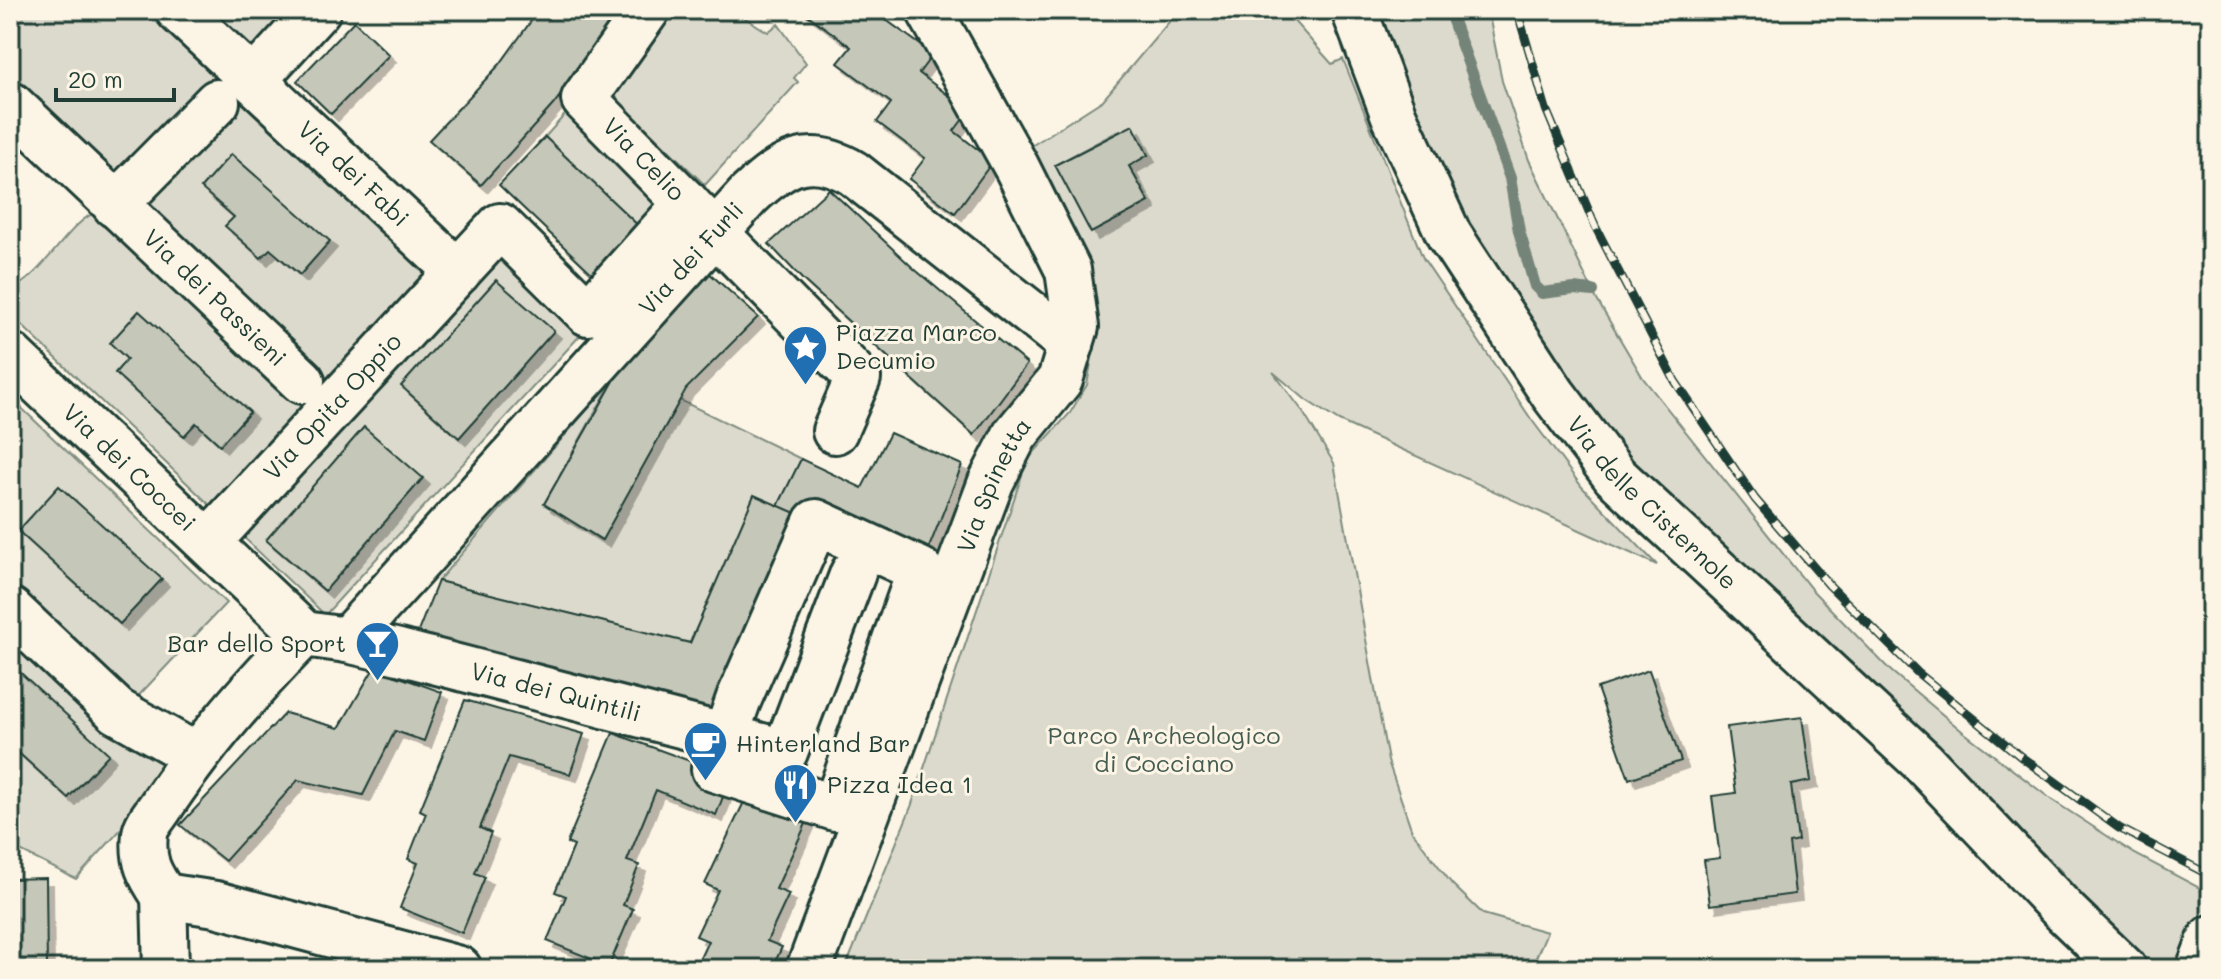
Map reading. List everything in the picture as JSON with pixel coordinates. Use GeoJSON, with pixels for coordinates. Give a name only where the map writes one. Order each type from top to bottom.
{"type":"FeatureCollection","features":[{"type":"Feature","properties":{"kind":"street","name":"Via dei Fabi"},"geometry":{"type":"LineString","coordinates":[[178,10],[458,272]]}},
{"type":"Feature","properties":{"kind":"street"},"geometry":{"type":"LineString","coordinates":[[254,80],[318,10]]}},
{"type":"Feature","properties":{"kind":"street","name":"Via Celio"},"geometry":{"type":"LineString","coordinates":[[647,10],[584,99],[858,378],[835,431]]}},
{"type":"Feature","properties":{"kind":"street","name":"Via Spinetta"},"geometry":{"type":"LineString","coordinates":[[809,969],[991,482],[1015,435],[1060,380],[1076,327],[1068,270],[1017,168],[929,10]]}},
{"type":"Feature","properties":{"kind":"street","name":"Via delle Cisternole"},"geometry":{"type":"LineString","coordinates":[[1354,10],[1394,116],[1449,235],[1553,394],[1615,476],[1922,761],[2066,913],[2124,969]]}},
{"type":"Feature","properties":{"kind":"street"},"geometry":{"type":"LineString","coordinates":[[121,211],[217,102]]}},
{"type":"Feature","properties":{"kind":"street","name":"Via dei Passieni"},"geometry":{"type":"LineString","coordinates":[[10,104],[302,381]]}},
{"type":"Feature","properties":{"kind":"street","name":"Via dei Furli"},"geometry":{"type":"LineString","coordinates":[[366,636],[702,218],[773,172],[802,160],[834,161],[853,173],[1071,345]]}},
{"type":"Feature","properties":{"kind":"street","name":"Via Opita Oppio"},"geometry":{"type":"LineString","coordinates":[[208,542],[500,226],[588,313],[702,218]]}},
{"type":"Feature","properties":{"kind":"street","name":"Via dei Coccei"},"geometry":{"type":"LineString","coordinates":[[10,355],[304,634]]}},
{"type":"Feature","properties":{"kind":"street"},"geometry":{"type":"LineString","coordinates":[[816,522],[920,570],[835,808],[714,769],[726,736],[738,701],[816,522]]}},
{"type":"Feature","properties":{"kind":"street","name":"Via dei Quintili"},"geometry":{"type":"LineString","coordinates":[[304,634],[366,636],[785,752],[853,573]]}},
{"type":"Feature","properties":{"kind":"street"},"geometry":{"type":"LineString","coordinates":[[10,610],[122,714],[187,767]]}},
{"type":"Feature","properties":{"kind":"street"},"geometry":{"type":"LineString","coordinates":[[166,969],[164,896],[147,872],[145,831],[187,767],[304,634]]}},
{"type":"Feature","properties":{"kind":"street"},"geometry":{"type":"LineString","coordinates":[[164,896],[216,904],[459,969]]}},
{"type":"Feature","properties":{"kind":"street","name":"Via delle Cisternole"},"geometry":{"type":"LineString","coordinates":[[2066,913],[2091,969]]}},
{"type":"Feature","properties":{"kind":"street"},"geometry":{"type":"LineString","coordinates":[[2199,969],[2211,938]]}},
{"type":"Feature","properties":{"kind":"green space"},"geometry":{"type":"Polygon","coordinates":[[[26,10],[155,10],[225,77],[121,184],[10,83],[10,26],[26,10]]]}},
{"type":"Feature","properties":{"kind":"green space"},"geometry":{"type":"Polygon","coordinates":[[[202,10],[299,10],[255,59],[202,10]]]}},
{"type":"Feature","properties":{"kind":"green space"},"geometry":{"type":"Polygon","coordinates":[[[670,10],[732,10],[768,32],[778,24],[806,63],[794,78],[798,82],[705,185],[610,93],[670,10]]]}},
{"type":"Feature","properties":{"kind":"green space","name":"Parco Archeologico di Cocciano"},"geometry":{"type":"Polygon","coordinates":[[[1179,10],[1284,10],[1332,64],[1343,59],[1423,258],[1531,419],[1582,487],[1657,565],[1339,421],[1306,400],[1273,372],[1301,409],[1334,463],[1388,761],[1412,831],[1452,884],[1483,914],[1547,932],[1531,969],[845,969],[911,807],[1027,460],[1070,413],[1087,385],[1098,325],[1095,294],[1089,273],[1025,150],[1103,100],[1179,10]],[[1133,126],[1055,165],[1091,233],[1149,202],[1129,166],[1148,155],[1133,126]]]}},
{"type":"Feature","properties":{"kind":"green space"},"geometry":{"type":"Polygon","coordinates":[[[1377,10],[1488,10],[1502,81],[1529,160],[1597,300],[1643,378],[1812,590],[1891,671],[1962,731],[2052,800],[2135,854],[2211,894],[2208,921],[2199,939],[2185,954],[2168,962],[2159,962],[2142,957],[2114,937],[2047,857],[1959,780],[1879,703],[1641,471],[1592,417],[1462,219],[1435,165],[1377,10]]]}},
{"type":"Feature","properties":{"kind":"green space"},"geometry":{"type":"Polygon","coordinates":[[[244,95],[434,274],[328,386],[133,208],[244,95]]]}},
{"type":"Feature","properties":{"kind":"green space"},"geometry":{"type":"Polygon","coordinates":[[[570,109],[671,204],[645,232],[545,137],[570,109]]]}},
{"type":"Feature","properties":{"kind":"green space"},"geometry":{"type":"Polygon","coordinates":[[[99,211],[119,224],[309,406],[214,509],[10,314],[10,290],[34,273],[77,225],[99,211]]]}},
{"type":"Feature","properties":{"kind":"green space"},"geometry":{"type":"Polygon","coordinates":[[[497,249],[585,330],[325,615],[237,531],[497,249]]]}},
{"type":"Feature","properties":{"kind":"green space"},"geometry":{"type":"Polygon","coordinates":[[[613,380],[544,504],[601,540],[680,400],[801,459],[778,506],[754,496],[690,643],[438,581],[613,380]]]}},
{"type":"Feature","properties":{"kind":"green space"},"geometry":{"type":"Polygon","coordinates":[[[10,397],[226,603],[128,707],[10,596],[10,397]]]}},
{"type":"Feature","properties":{"kind":"green space"},"geometry":{"type":"Polygon","coordinates":[[[10,624],[172,773],[76,879],[10,846],[10,624]]]}},
{"type":"Feature","properties":{"kind":"building"},"geometry":{"type":"Polygon","coordinates":[[[539,10],[624,10],[553,105],[481,185],[429,140],[500,64],[539,10]]]}},
{"type":"Feature","properties":{"kind":"building"},"geometry":{"type":"Polygon","coordinates":[[[801,10],[881,10],[878,14],[933,54],[919,73],[969,111],[954,131],[993,161],[955,213],[909,179],[925,158],[877,122],[891,103],[838,63],[851,47],[801,10]]]}},
{"type":"Feature","properties":{"kind":"building"},"geometry":{"type":"Polygon","coordinates":[[[354,21],[389,55],[331,114],[297,81],[354,21]]]}},
{"type":"Feature","properties":{"kind":"building"},"geometry":{"type":"Polygon","coordinates":[[[1133,125],[1148,155],[1129,166],[1149,202],[1091,233],[1055,165],[1133,125]]]}},
{"type":"Feature","properties":{"kind":"building"},"geometry":{"type":"Polygon","coordinates":[[[545,137],[645,232],[599,280],[499,185],[545,137]]]}},
{"type":"Feature","properties":{"kind":"building"},"geometry":{"type":"Polygon","coordinates":[[[231,154],[330,241],[300,275],[270,249],[261,258],[225,226],[234,217],[201,188],[231,154]]]}},
{"type":"Feature","properties":{"kind":"building"},"geometry":{"type":"Polygon","coordinates":[[[829,189],[912,267],[1027,364],[974,435],[803,280],[769,244],[829,189]]]}},
{"type":"Feature","properties":{"kind":"building"},"geometry":{"type":"Polygon","coordinates":[[[706,270],[758,317],[686,389],[602,540],[544,504],[635,344],[706,270]]]}},
{"type":"Feature","properties":{"kind":"building"},"geometry":{"type":"Polygon","coordinates":[[[496,280],[554,331],[459,438],[401,386],[496,280]]]}},
{"type":"Feature","properties":{"kind":"building"},"geometry":{"type":"Polygon","coordinates":[[[139,311],[250,412],[220,445],[196,423],[184,436],[115,373],[127,359],[110,343],[139,311]]]}},
{"type":"Feature","properties":{"kind":"building"},"geometry":{"type":"Polygon","coordinates":[[[2207,378],[2211,379],[2211,451],[2204,451],[2207,378]]]}},
{"type":"Feature","properties":{"kind":"building"},"geometry":{"type":"Polygon","coordinates":[[[364,427],[423,478],[325,591],[266,540],[364,427]]]}},
{"type":"Feature","properties":{"kind":"building"},"geometry":{"type":"Polygon","coordinates":[[[890,433],[962,465],[920,570],[778,506],[801,459],[862,488],[890,433]]]}},
{"type":"Feature","properties":{"kind":"building"},"geometry":{"type":"Polygon","coordinates":[[[59,486],[162,579],[120,624],[18,531],[59,486]]]}},
{"type":"Feature","properties":{"kind":"building"},"geometry":{"type":"Polygon","coordinates":[[[754,495],[816,522],[730,721],[414,642],[438,581],[690,643],[754,495]]]}},
{"type":"Feature","properties":{"kind":"building"},"geometry":{"type":"Polygon","coordinates":[[[10,663],[109,754],[68,798],[10,745],[10,663]]]}},
{"type":"Feature","properties":{"kind":"building"},"geometry":{"type":"Polygon","coordinates":[[[374,668],[442,692],[424,741],[395,731],[363,795],[298,780],[225,861],[180,825],[285,713],[339,728],[374,668]]]}},
{"type":"Feature","properties":{"kind":"building"},"geometry":{"type":"Polygon","coordinates":[[[1649,670],[1681,761],[1629,779],[1597,688],[1649,670]]]}},
{"type":"Feature","properties":{"kind":"building"},"geometry":{"type":"Polygon","coordinates":[[[465,700],[584,734],[570,774],[509,757],[480,828],[491,833],[475,873],[485,877],[462,933],[400,908],[418,863],[408,859],[426,813],[420,810],[465,700]]]}},
{"type":"Feature","properties":{"kind":"building"},"geometry":{"type":"Polygon","coordinates":[[[1802,717],[1811,781],[1791,785],[1798,841],[1789,843],[1795,894],[1710,905],[1704,860],[1720,858],[1712,796],[1736,793],[1727,727],[1802,717]]]}},
{"type":"Feature","properties":{"kind":"building"},"geometry":{"type":"Polygon","coordinates":[[[613,733],[731,776],[716,815],[656,790],[627,861],[639,865],[623,905],[633,909],[609,966],[547,941],[566,896],[555,892],[574,846],[567,843],[613,733]]]}},
{"type":"Feature","properties":{"kind":"building"},"geometry":{"type":"Polygon","coordinates":[[[753,783],[816,802],[776,889],[789,894],[767,941],[782,947],[772,969],[695,969],[708,941],[696,936],[718,890],[705,884],[753,783]]]}},
{"type":"Feature","properties":{"kind":"building"},"geometry":{"type":"Polygon","coordinates":[[[46,878],[47,969],[10,969],[10,879],[46,878]]]}},
{"type":"Feature","properties":{"kind":"waterway"},"geometry":{"type":"LineString","coordinates":[[1449,10],[1510,178],[1519,231],[1535,286],[1542,293],[1574,289],[1593,291]]}},
{"type":"Feature","properties":{"kind":"railway"},"geometry":{"type":"LineString","coordinates":[[1517,10],[1546,109],[1595,226],[1675,381],[1755,499],[1829,585],[1918,673],[2020,756],[2119,828],[2211,876]]}},
{"type":"Feature","properties":{"kind":"place","name":"Piazza Marco Decumio"},"geometry":{"type":"Point","coordinates":[805,386]}},
{"type":"Feature","properties":{"kind":"place","name":"Bar dello Sport"},"geometry":{"type":"Point","coordinates":[377,683]}},
{"type":"Feature","properties":{"kind":"place","name":"Hinterland Bar"},"geometry":{"type":"Point","coordinates":[705,783]}},
{"type":"Feature","properties":{"kind":"place","name":"Pizza Idea 1"},"geometry":{"type":"Point","coordinates":[796,824]}}]}
